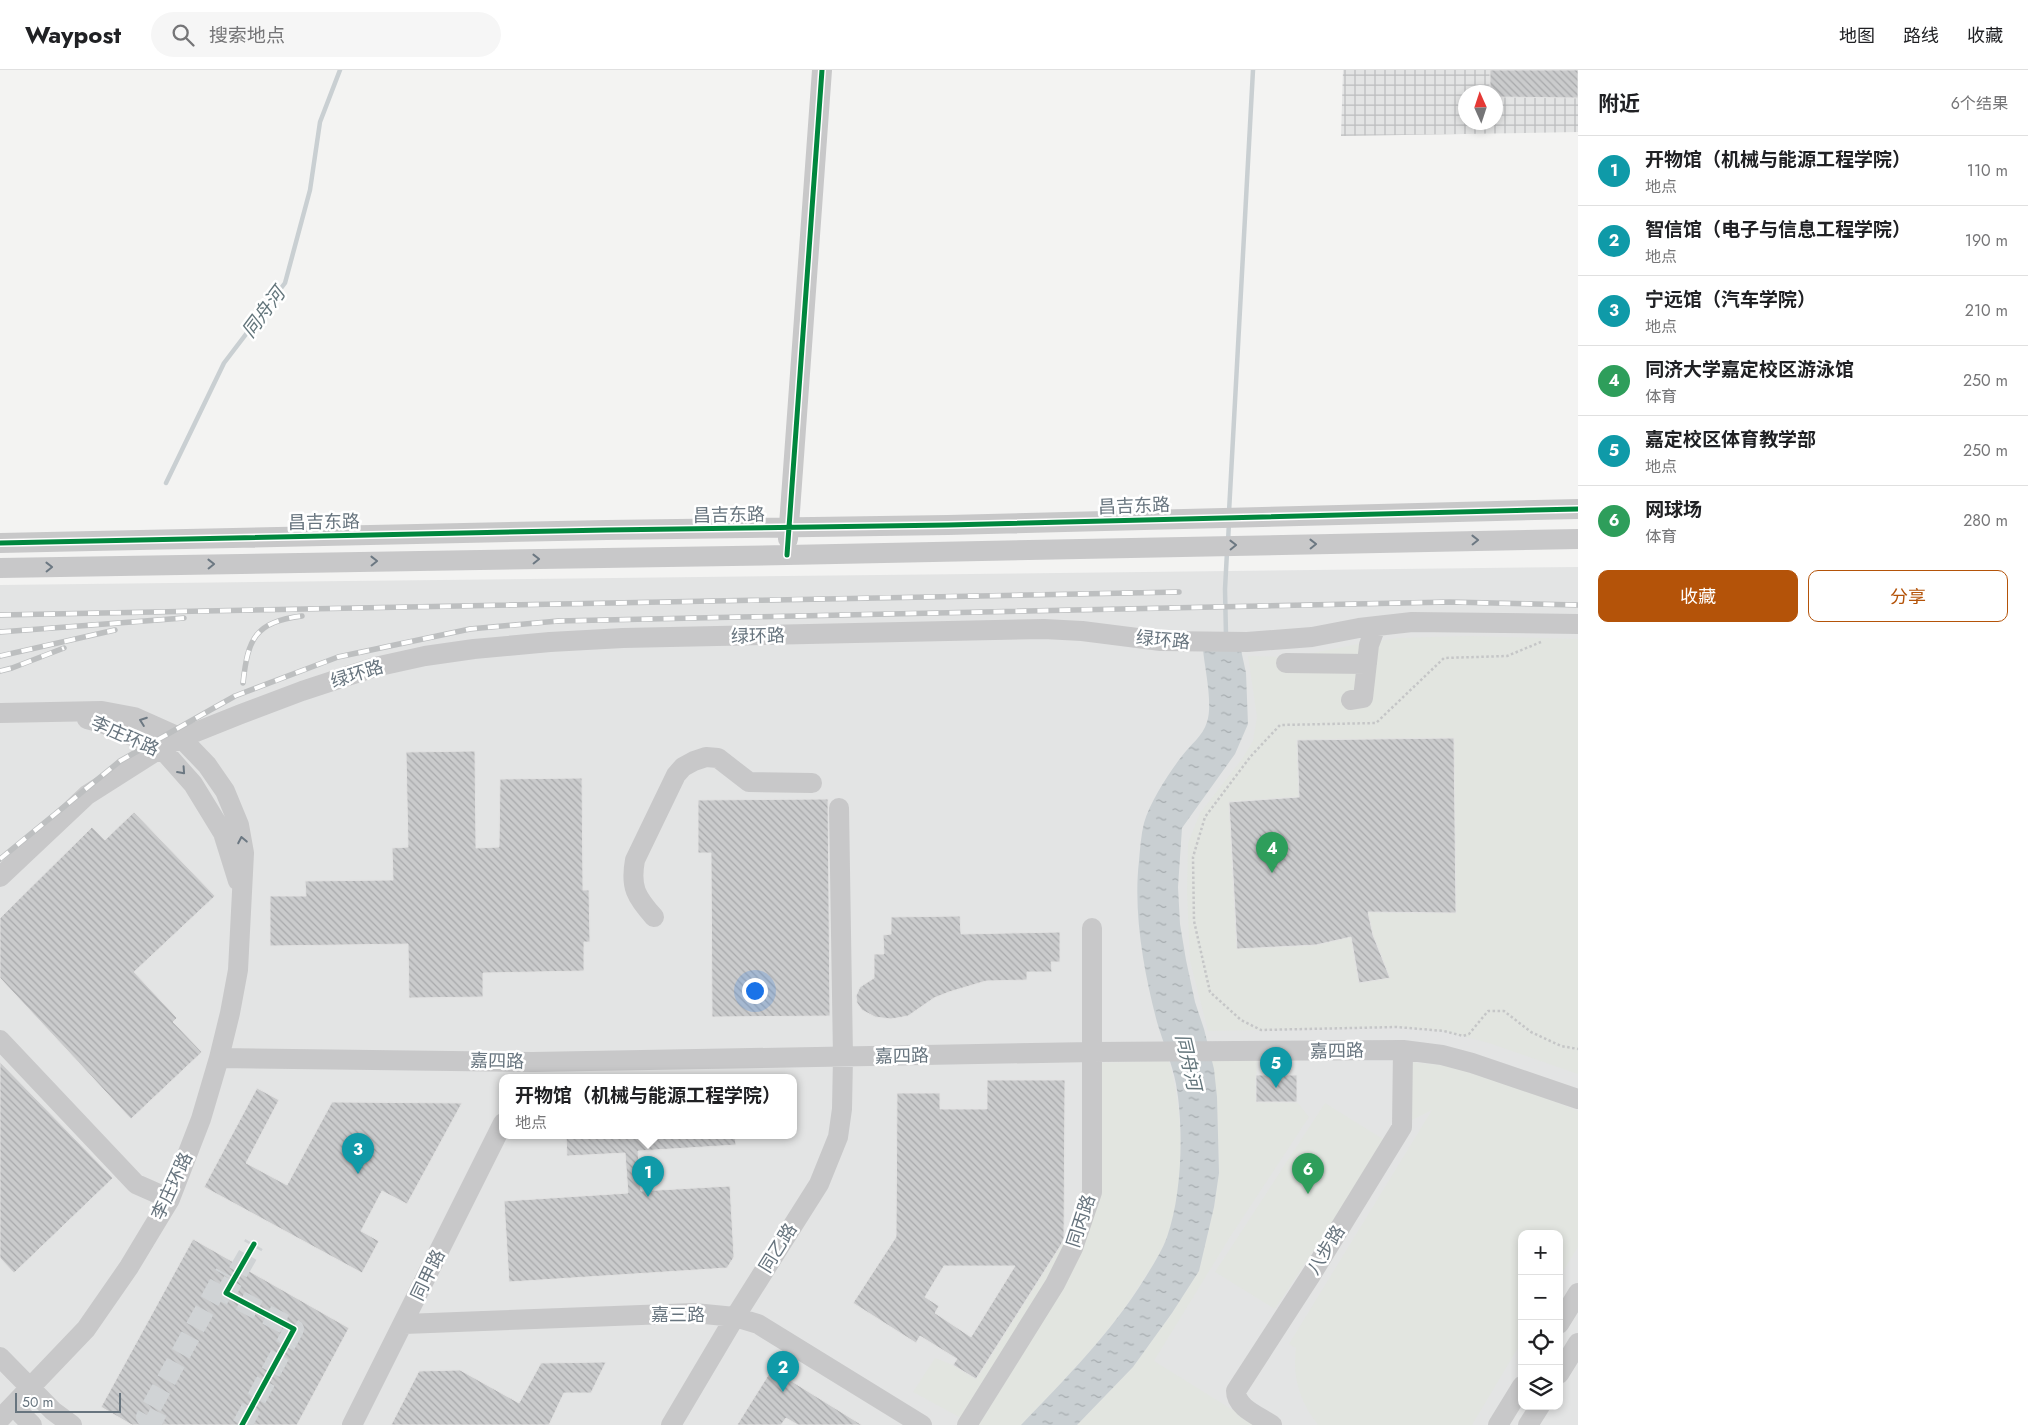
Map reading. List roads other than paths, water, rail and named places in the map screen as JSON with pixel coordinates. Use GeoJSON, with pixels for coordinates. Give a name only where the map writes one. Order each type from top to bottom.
{"type":"FeatureCollection","features":[{"type":"Feature","properties":{"kind":"street"},"geometry":{"type":"LineString","coordinates":[[787,556],[822,70]]}},
{"type":"Feature","properties":{"kind":"street","name":"昌吉东路"},"geometry":{"type":"LineString","coordinates":[[0,543],[948,525],[1578,509]]}},
{"type":"Feature","properties":{"kind":"street"},"geometry":{"type":"LineString","coordinates":[[0,568],[787,556],[1578,539]]}},
{"type":"Feature","properties":{"kind":"street","name":"绿环路"},"geometry":{"type":"LineString","coordinates":[[0,877],[87,795],[161,748],[181,738],[302,691],[375,667],[425,656],[513,644],[623,638],[1044,630],[1082,631],[1193,643],[1247,642],[1312,637],[1412,622],[1578,624]]}},
{"type":"Feature","properties":{"kind":"street"},"geometry":{"type":"LineString","coordinates":[[1351,700],[1363,698],[1369,645],[1376,626]]}},
{"type":"Feature","properties":{"kind":"street"},"geometry":{"type":"LineString","coordinates":[[1286,663],[1367,664]]}},
{"type":"Feature","properties":{"kind":"street","name":"李庄环路"},"geometry":{"type":"LineString","coordinates":[[0,713],[102,711],[134,717],[181,738],[207,765],[225,790],[239,825],[244,853],[238,970],[219,1058],[201,1119],[170,1199],[129,1267],[86,1329],[0,1419]]}},
{"type":"Feature","properties":{"kind":"street","name":"李庄环路"},"geometry":{"type":"LineString","coordinates":[[62,712],[102,723],[161,748],[193,784],[223,833],[237,874],[242,906]]}},
{"type":"Feature","properties":{"kind":"street"},"geometry":{"type":"LineString","coordinates":[[654,917],[642,904],[636,893],[633,884],[635,860],[676,775],[683,768],[706,757],[718,758],[749,782],[812,783]]}},
{"type":"Feature","properties":{"kind":"street","name":"同乙路"},"geometry":{"type":"LineString","coordinates":[[671,1425],[735,1317],[819,1184],[838,1137],[842,1109],[843,1057],[839,808]]}},
{"type":"Feature","properties":{"kind":"street","name":"同丙路"},"geometry":{"type":"LineString","coordinates":[[967,1425],[1055,1284],[1073,1248],[1092,1192],[1092,928]]}},
{"type":"Feature","properties":{"kind":"street"},"geometry":{"type":"LineString","coordinates":[[0,1040],[136,1184],[170,1199]]}},
{"type":"Feature","properties":{"kind":"street","name":"嘉四路"},"geometry":{"type":"LineString","coordinates":[[219,1058],[529,1070],[843,1057],[1093,1052],[1403,1050],[1442,1055],[1464,1061],[1578,1099]]}},
{"type":"Feature","properties":{"kind":"street","name":"八步路"},"geometry":{"type":"LineString","coordinates":[[1272,1425],[1241,1405],[1236,1399],[1236,1391],[1402,1127],[1403,1050]]}},
{"type":"Feature","properties":{"kind":"street","name":"同甲路"},"geometry":{"type":"LineString","coordinates":[[352,1425],[499,1131]]}},
{"type":"Feature","properties":{"kind":"street"},"geometry":{"type":"LineString","coordinates":[[1561,1320],[1578,1292]]}},
{"type":"Feature","properties":{"kind":"street","name":"嘉三路"},"geometry":{"type":"LineString","coordinates":[[404,1324],[694,1313],[735,1317],[758,1324],[922,1425]]}},
{"type":"Feature","properties":{"kind":"street"},"geometry":{"type":"LineString","coordinates":[[1563,1367],[1578,1343]]}},
{"type":"Feature","properties":{"kind":"street"},"geometry":{"type":"LineString","coordinates":[[0,1357],[53,1411],[72,1425]]}},
{"type":"Feature","properties":{"kind":"street"},"geometry":{"type":"LineString","coordinates":[[1498,1425],[1518,1392]]}},
{"type":"Feature","properties":{"kind":"street"},"geometry":{"type":"LineString","coordinates":[[1528,1425],[1537,1410]]}},
{"type":"Feature","properties":{"kind":"water"},"geometry":{"type":"Polygon","coordinates":[[[1203,650],[1241,650],[1246,673],[1248,724],[1235,754],[1182,828],[1178,887],[1180,924],[1195,1002],[1214,1069],[1217,1097],[1219,1173],[1214,1207],[1199,1271],[1172,1313],[1133,1367],[1077,1425],[1021,1425],[1087,1355],[1118,1318],[1157,1258],[1165,1242],[1172,1220],[1179,1182],[1181,1141],[1179,1101],[1170,1061],[1157,1022],[1144,963],[1137,901],[1138,881],[1142,832],[1150,806],[1171,771],[1205,727],[1209,715],[1209,697],[1203,650]]]}},
{"type":"Feature","properties":{"kind":"waterway","name":"同舟河"},"geometry":{"type":"LineString","coordinates":[[166,483],[224,363],[285,283],[310,190],[320,122],[340,70]]}},
{"type":"Feature","properties":{"kind":"waterway"},"geometry":{"type":"LineString","coordinates":[[1229,512],[1253,70]]}},
{"type":"Feature","properties":{"kind":"waterway"},"geometry":{"type":"LineString","coordinates":[[1228,542],[1229,522]]}},
{"type":"Feature","properties":{"kind":"waterway"},"geometry":{"type":"LineString","coordinates":[[1226,636],[1225,589],[1227,552]]}},
{"type":"Feature","properties":{"kind":"tunnel"},"geometry":{"type":"LineString","coordinates":[[242,1425],[294,1329],[226,1293],[254,1244]]}},
{"type":"Feature","properties":{"kind":"tunnel"},"geometry":{"type":"LineString","coordinates":[[162,1425],[146,1417],[225,1273]]}},
{"type":"Feature","properties":{"kind":"railway"},"geometry":{"type":"LineString","coordinates":[[0,615],[1179,592]]}},
{"type":"Feature","properties":{"kind":"railway"},"geometry":{"type":"LineString","coordinates":[[0,859],[120,761],[235,696],[338,657],[470,629],[558,621],[1450,602],[1578,605]]}},
{"type":"Feature","properties":{"kind":"railway"},"geometry":{"type":"LineString","coordinates":[[243,683],[248,654],[251,644],[257,635],[264,628],[274,623],[302,616]]}},
{"type":"Feature","properties":{"kind":"railway"},"geometry":{"type":"LineString","coordinates":[[0,632],[184,618]]}},
{"type":"Feature","properties":{"kind":"railway"},"geometry":{"type":"LineString","coordinates":[[0,656],[115,630]]}},
{"type":"Feature","properties":{"kind":"railway"},"geometry":{"type":"LineString","coordinates":[[0,671],[64,648]]}},
{"type":"Feature","properties":{"kind":"place","name":"同济大学嘉定校区游泳馆"},"geometry":{"type":"Point","coordinates":[1272,873]}},
{"type":"Feature","properties":{"kind":"place","name":"嘉定校区体育教学部"},"geometry":{"type":"Point","coordinates":[1276,1088]}},
{"type":"Feature","properties":{"kind":"place","name":"宁远馆（汽车学院）"},"geometry":{"type":"Point","coordinates":[358,1174]}},
{"type":"Feature","properties":{"kind":"place","name":"网球场"},"geometry":{"type":"Point","coordinates":[1308,1194]}},
{"type":"Feature","properties":{"kind":"place","name":"开物馆（机械与能源工程学院）"},"geometry":{"type":"Point","coordinates":[648,1197]}},
{"type":"Feature","properties":{"kind":"place","name":"智信馆（电子与信息工程学院）"},"geometry":{"type":"Point","coordinates":[783,1392]}}]}
